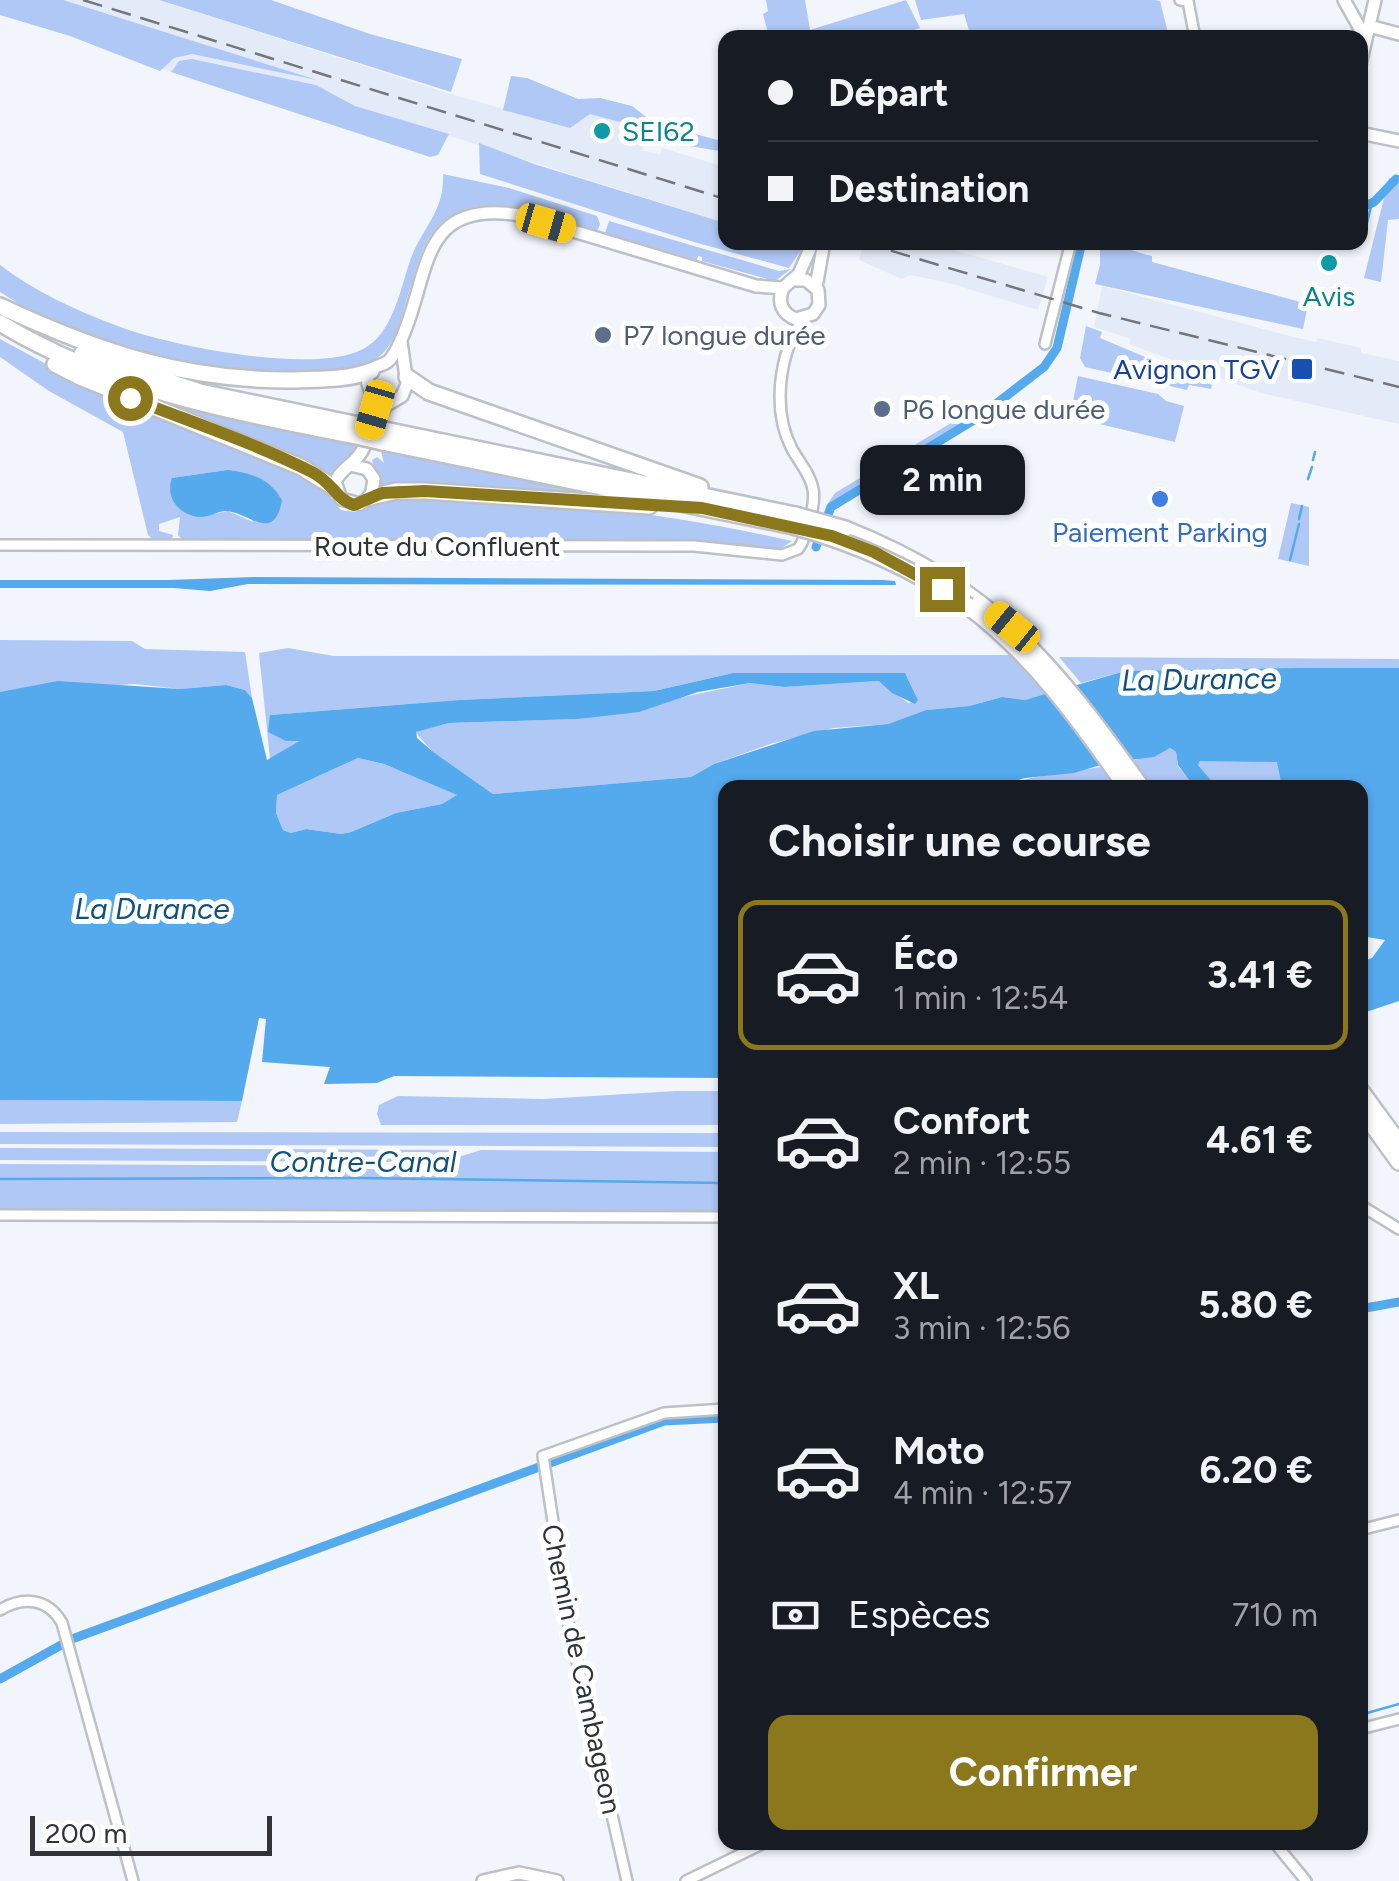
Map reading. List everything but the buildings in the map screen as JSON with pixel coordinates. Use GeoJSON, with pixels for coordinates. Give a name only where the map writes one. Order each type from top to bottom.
{"type":"FeatureCollection","features":[{"type":"Feature","properties":{"kind":"highway"},"geometry":{"type":"LineString","coordinates":[[0,307],[103,351],[194,373],[268,380],[350,378],[371,370]]}},
{"type":"Feature","properties":{"kind":"highway"},"geometry":{"type":"LineString","coordinates":[[0,307],[75,351],[155,380],[702,508]]}},
{"type":"Feature","properties":{"kind":"highway"},"geometry":{"type":"LineString","coordinates":[[0,323],[64,358],[152,392],[357,430]]}},
{"type":"Feature","properties":{"kind":"highway"},"geometry":{"type":"LineString","coordinates":[[0,332],[80,377],[301,466],[335,488]]}},
{"type":"Feature","properties":{"kind":"highway"},"geometry":{"type":"LineString","coordinates":[[405,373],[446,398],[794,520],[874,552],[942,589],[991,624],[1055,688],[1122,780]]}},
{"type":"Feature","properties":{"kind":"highway"},"geometry":{"type":"LineString","coordinates":[[384,436],[760,508]]}},
{"type":"Feature","properties":{"kind":"highway"},"geometry":{"type":"LineString","coordinates":[[372,496],[425,491],[702,508],[794,520],[876,541],[936,572],[1012,627],[1065,683],[1136,780]]}},
{"type":"Feature","properties":{"kind":"highway"},"geometry":{"type":"LineString","coordinates":[[1368,1104],[1398,1155]]}},
{"type":"Feature","properties":{"kind":"highway"},"geometry":{"type":"LineString","coordinates":[[1368,1118],[1398,1155]]}},
{"type":"Feature","properties":{"kind":"street"},"geometry":{"type":"LineString","coordinates":[[1180,0],[1188,2],[1193,30]]}},
{"type":"Feature","properties":{"kind":"street"},"geometry":{"type":"LineString","coordinates":[[1344,0],[1361,30]]}},
{"type":"Feature","properties":{"kind":"street"},"geometry":{"type":"LineString","coordinates":[[1375,2],[1368,30],[1355,5],[1375,2]]}},
{"type":"Feature","properties":{"kind":"street"},"geometry":{"type":"LineString","coordinates":[[1368,30],[1399,34]]}},
{"type":"Feature","properties":{"kind":"street"},"geometry":{"type":"LineString","coordinates":[[1368,134],[1399,140]]}},
{"type":"Feature","properties":{"kind":"street"},"geometry":{"type":"LineString","coordinates":[[390,402],[375,398],[368,388],[371,370],[387,362],[400,342],[428,252],[441,234],[475,213],[520,215],[756,286],[806,280],[816,286]]}},
{"type":"Feature","properties":{"kind":"street"},"geometry":{"type":"LineString","coordinates":[[792,337],[783,307],[788,284],[804,265],[810,250]]}},
{"type":"Feature","properties":{"kind":"street"},"geometry":{"type":"LineString","coordinates":[[792,337],[803,319],[819,305],[816,286],[823,250]]}},
{"type":"Feature","properties":{"kind":"street"},"geometry":{"type":"LineString","coordinates":[[1045,344],[1070,250]]}},
{"type":"Feature","properties":{"kind":"street"},"geometry":{"type":"LineString","coordinates":[[756,286],[803,319]]}},
{"type":"Feature","properties":{"kind":"street","name":"Route du Confluent"},"geometry":{"type":"LineString","coordinates":[[0,545],[694,546],[782,555],[802,543],[814,494],[810,478],[792,449],[782,414],[782,382],[792,337]]}},
{"type":"Feature","properties":{"kind":"street"},"geometry":{"type":"LineString","coordinates":[[375,398],[364,449],[358,460],[340,471],[335,488],[341,500],[354,505],[372,496],[375,485],[367,469],[378,421],[390,402],[402,396],[405,373],[400,342]]}},
{"type":"Feature","properties":{"kind":"street"},"geometry":{"type":"LineString","coordinates":[[387,362],[405,373]]}},
{"type":"Feature","properties":{"kind":"street"},"geometry":{"type":"LineString","coordinates":[[350,466],[367,469]]}},
{"type":"Feature","properties":{"kind":"street"},"geometry":{"type":"LineString","coordinates":[[1368,1210],[1399,1229]]}},
{"type":"Feature","properties":{"kind":"street"},"geometry":{"type":"LineString","coordinates":[[0,1215],[718,1216]]}},
{"type":"Feature","properties":{"kind":"street","name":"Chemin de Cambageon"},"geometry":{"type":"LineString","coordinates":[[627,1881],[569,1626],[542,1462],[664,1412],[718,1409]]}},
{"type":"Feature","properties":{"kind":"street"},"geometry":{"type":"LineString","coordinates":[[1368,1528],[1399,1520]]}},
{"type":"Feature","properties":{"kind":"street"},"geometry":{"type":"LineString","coordinates":[[0,1610],[19,1601],[40,1602],[58,1615],[69,1641],[134,1881]]}},
{"type":"Feature","properties":{"kind":"street"},"geometry":{"type":"LineString","coordinates":[[1368,1727],[1399,1719]]}},
{"type":"Feature","properties":{"kind":"street"},"geometry":{"type":"LineString","coordinates":[[686,1881],[750,1850]]}},
{"type":"Feature","properties":{"kind":"street"},"geometry":{"type":"LineString","coordinates":[[1281,1850],[1306,1881]]}},
{"type":"Feature","properties":{"kind":"street"},"geometry":{"type":"LineString","coordinates":[[483,1881],[519,1873],[557,1881]]}},
{"type":"Feature","properties":{"kind":"shaded area"},"geometry":{"type":"Polygon","coordinates":[[[0,0],[159,0],[570,128],[590,113],[635,125],[647,138],[642,150],[660,155],[662,148],[718,165],[718,221],[355,106],[316,85],[192,59],[174,66],[171,72],[0,0]]]}},
{"type":"Feature","properties":{"kind":"shaded area"},"geometry":{"type":"Polygon","coordinates":[[[0,0],[63,0],[317,80],[192,54],[174,58],[160,71],[70,36],[0,15],[0,0]]]}},
{"type":"Feature","properties":{"kind":"shaded area"},"geometry":{"type":"Polygon","coordinates":[[[159,0],[271,0],[370,34],[462,59],[451,92],[159,0]]]}},
{"type":"Feature","properties":{"kind":"shaded area"},"geometry":{"type":"Polygon","coordinates":[[[766,0],[805,0],[810,30],[767,30],[763,14],[768,11],[766,0]]]}},
{"type":"Feature","properties":{"kind":"shaded area"},"geometry":{"type":"Polygon","coordinates":[[[906,0],[920,28],[914,30],[810,30],[906,0]]]}},
{"type":"Feature","properties":{"kind":"shaded area"},"geometry":{"type":"Polygon","coordinates":[[[915,0],[1154,0],[1160,1],[1167,30],[969,30],[964,14],[921,20],[915,0]]]}},
{"type":"Feature","properties":{"kind":"shaded area"},"geometry":{"type":"Polygon","coordinates":[[[192,59],[316,85],[355,106],[449,134],[438,155],[430,157],[171,72],[179,61],[192,59]]]}},
{"type":"Feature","properties":{"kind":"shaded area"},"geometry":{"type":"Polygon","coordinates":[[[511,76],[527,78],[578,99],[600,98],[632,106],[654,123],[718,140],[718,151],[654,140],[644,137],[635,126],[590,114],[570,128],[503,110],[511,76]]]}},
{"type":"Feature","properties":{"kind":"shaded area"},"geometry":{"type":"Polygon","coordinates":[[[479,143],[718,221],[718,249],[694,242],[480,174],[479,143]]]}},
{"type":"Feature","properties":{"kind":"shaded area"},"geometry":{"type":"Polygon","coordinates":[[[443,174],[509,188],[597,216],[600,224],[597,232],[504,206],[459,211],[440,224],[425,245],[400,322],[384,352],[358,367],[320,374],[222,369],[123,348],[52,324],[0,292],[0,265],[70,306],[138,333],[243,355],[317,359],[346,355],[368,346],[390,318],[411,258],[441,198],[443,174]]]}},
{"type":"Feature","properties":{"kind":"shaded area"},"geometry":{"type":"Polygon","coordinates":[[[1389,178],[1399,180],[1399,219],[1388,220],[1381,282],[1364,278],[1389,178]]]}},
{"type":"Feature","properties":{"kind":"shaded area"},"geometry":{"type":"Polygon","coordinates":[[[609,221],[779,271],[791,269],[775,281],[702,261],[702,257],[697,260],[605,233],[609,221]]]}},
{"type":"Feature","properties":{"kind":"shaded area"},"geometry":{"type":"Polygon","coordinates":[[[723,250],[801,250],[789,268],[723,250]]]}},
{"type":"Feature","properties":{"kind":"shaded area"},"geometry":{"type":"Polygon","coordinates":[[[862,250],[954,250],[1048,277],[1038,310],[949,283],[910,275],[902,279],[859,260],[862,250]]]}},
{"type":"Feature","properties":{"kind":"shaded area"},"geometry":{"type":"Polygon","coordinates":[[[1100,250],[1132,250],[1152,256],[1152,262],[1308,304],[1303,329],[1095,284],[1100,250]]]}},
{"type":"Feature","properties":{"kind":"shaded area"},"geometry":{"type":"Polygon","coordinates":[[[1102,286],[1294,337],[1361,348],[1361,353],[1399,361],[1399,424],[1261,393],[1129,344],[1131,339],[1094,327],[1102,286]]]}},
{"type":"Feature","properties":{"kind":"shaded area"},"geometry":{"type":"Polygon","coordinates":[[[1086,326],[1102,332],[1100,338],[1212,385],[1211,389],[1189,385],[1187,390],[1085,367],[1080,358],[1086,326]]]}},
{"type":"Feature","properties":{"kind":"shaded area"},"geometry":{"type":"Polygon","coordinates":[[[0,339],[85,385],[309,477],[341,510],[361,511],[382,499],[401,496],[526,501],[660,516],[792,541],[777,551],[695,542],[182,539],[178,535],[180,517],[159,524],[159,531],[173,535],[172,539],[154,541],[148,535],[123,432],[49,391],[0,357],[0,339]],[[227,470],[172,478],[199,517],[228,511],[253,522],[227,470]]]}},
{"type":"Feature","properties":{"kind":"shaded area"},"geometry":{"type":"Polygon","coordinates":[[[1078,376],[1158,394],[1166,401],[1184,406],[1175,442],[1070,417],[1078,376]]]}},
{"type":"Feature","properties":{"kind":"shaded area"},"geometry":{"type":"Polygon","coordinates":[[[158,400],[359,446],[330,478],[158,400]]]}},
{"type":"Feature","properties":{"kind":"shaded area"},"geometry":{"type":"Polygon","coordinates":[[[971,401],[989,406],[826,506],[835,493],[956,420],[962,404],[969,405],[971,401]]]}},
{"type":"Feature","properties":{"kind":"shaded area"},"geometry":{"type":"Polygon","coordinates":[[[381,451],[603,495],[381,489],[372,460],[377,457],[384,463],[381,451]]]}},
{"type":"Feature","properties":{"kind":"shaded area"},"geometry":{"type":"Polygon","coordinates":[[[1291,503],[1309,507],[1309,566],[1278,559],[1291,503]]]}},
{"type":"Feature","properties":{"kind":"shaded area"},"geometry":{"type":"Polygon","coordinates":[[[0,640],[132,641],[145,649],[245,652],[252,698],[245,690],[226,685],[180,689],[135,684],[0,692],[0,640]]]}},
{"type":"Feature","properties":{"kind":"shaded area"},"geometry":{"type":"Polygon","coordinates":[[[288,648],[334,656],[1013,655],[1049,694],[1025,700],[1002,697],[969,706],[926,710],[888,724],[834,728],[770,744],[714,764],[691,777],[493,794],[432,751],[415,732],[449,723],[578,719],[750,683],[784,687],[880,681],[908,703],[918,700],[905,673],[733,673],[654,691],[459,700],[270,715],[300,740],[270,759],[259,653],[288,648]]]}},
{"type":"Feature","properties":{"kind":"shaded area"},"geometry":{"type":"Polygon","coordinates":[[[1059,657],[1399,659],[1399,668],[1125,671],[1081,683],[1059,657]]]}},
{"type":"Feature","properties":{"kind":"shaded area"},"geometry":{"type":"Polygon","coordinates":[[[1170,748],[1176,752],[1178,766],[1189,780],[1026,780],[1129,762],[1170,748]]]}},
{"type":"Feature","properties":{"kind":"shaded area"},"geometry":{"type":"Polygon","coordinates":[[[358,758],[384,764],[458,795],[442,804],[396,813],[341,834],[283,830],[276,813],[277,795],[358,758]]]}},
{"type":"Feature","properties":{"kind":"shaded area"},"geometry":{"type":"Polygon","coordinates":[[[1212,758],[1278,762],[1281,780],[1211,780],[1198,765],[1212,758]]]}},
{"type":"Feature","properties":{"kind":"shaded area"},"geometry":{"type":"Polygon","coordinates":[[[718,1091],[718,1125],[381,1125],[377,1114],[379,1105],[398,1096],[543,1099],[718,1091]]]}},
{"type":"Feature","properties":{"kind":"shaded area"},"geometry":{"type":"Polygon","coordinates":[[[0,1100],[242,1101],[237,1122],[0,1124],[0,1100]]]}},
{"type":"Feature","properties":{"kind":"shaded area"},"geometry":{"type":"Polygon","coordinates":[[[0,1132],[718,1133],[718,1147],[0,1144],[0,1132]]]}},
{"type":"Feature","properties":{"kind":"shaded area"},"geometry":{"type":"Polygon","coordinates":[[[0,1148],[461,1152],[428,1162],[0,1160],[0,1148]]]}},
{"type":"Feature","properties":{"kind":"shaded area"},"geometry":{"type":"Polygon","coordinates":[[[481,1150],[718,1152],[718,1211],[0,1209],[0,1164],[436,1164],[481,1150]]]}},
{"type":"Feature","properties":{"kind":"water"},"geometry":{"type":"Polygon","coordinates":[[[227,470],[252,475],[271,486],[282,500],[273,521],[259,522],[225,511],[193,516],[172,499],[172,478],[227,470]]]}},
{"type":"Feature","properties":{"kind":"water"},"geometry":{"type":"Polygon","coordinates":[[[0,580],[883,580],[895,581],[896,585],[248,584],[210,591],[0,588],[0,580]]]}},
{"type":"Feature","properties":{"kind":"water","name":"La Durance"},"geometry":{"type":"Polygon","coordinates":[[[1399,668],[1399,1001],[1368,1011],[1368,959],[1385,940],[1368,937],[1368,780],[1281,780],[1277,762],[1200,761],[1198,765],[1211,780],[1189,780],[1178,765],[1176,752],[1170,748],[1154,757],[1019,780],[718,780],[718,1078],[394,1076],[377,1083],[324,1084],[330,1067],[262,1062],[266,1019],[259,1018],[242,1101],[0,1100],[0,692],[58,681],[180,689],[226,685],[245,690],[252,698],[267,760],[299,741],[286,741],[268,732],[270,715],[459,700],[654,691],[733,673],[905,673],[918,700],[915,704],[892,693],[879,681],[784,687],[750,683],[698,692],[639,712],[578,719],[449,723],[416,732],[417,738],[432,751],[493,794],[691,777],[714,764],[814,731],[888,724],[926,710],[969,706],[1002,697],[1025,700],[1125,671],[1399,668]],[[358,758],[277,795],[276,813],[283,830],[291,833],[306,829],[341,834],[396,813],[442,804],[457,795],[384,764],[358,758]]]}},
{"type":"Feature","properties":{"kind":"waterway"},"geometry":{"type":"LineString","coordinates":[[1368,205],[1396,179]]}},
{"type":"Feature","properties":{"kind":"waterway"},"geometry":{"type":"LineString","coordinates":[[1368,219],[1372,202]]}},
{"type":"Feature","properties":{"kind":"waterway"},"geometry":{"type":"LineString","coordinates":[[816,547],[831,507],[979,417],[1044,367],[1057,348],[1080,250]]}},
{"type":"Feature","properties":{"kind":"waterway"},"geometry":{"type":"LineString","coordinates":[[1313,460],[1315,452]]}},
{"type":"Feature","properties":{"kind":"waterway"},"geometry":{"type":"LineString","coordinates":[[1308,479],[1312,467]]}},
{"type":"Feature","properties":{"kind":"waterway"},"geometry":{"type":"LineString","coordinates":[[1299,519],[1302,506]]}},
{"type":"Feature","properties":{"kind":"waterway"},"geometry":{"type":"LineString","coordinates":[[1290,560],[1299,524]]}},
{"type":"Feature","properties":{"kind":"waterway","name":"Contre-Canal"},"geometry":{"type":"LineString","coordinates":[[0,1179],[718,1183]]}},
{"type":"Feature","properties":{"kind":"waterway"},"geometry":{"type":"LineString","coordinates":[[1368,1308],[1399,1302]]}},
{"type":"Feature","properties":{"kind":"waterway"},"geometry":{"type":"LineString","coordinates":[[0,1679],[72,1639],[664,1421],[718,1418]]}},
{"type":"Feature","properties":{"kind":"waterway"},"geometry":{"type":"LineString","coordinates":[[1368,1713],[1399,1704]]}},
{"type":"Feature","properties":{"kind":"railway"},"geometry":{"type":"LineString","coordinates":[[83,0],[718,197]]}},
{"type":"Feature","properties":{"kind":"railway"},"geometry":{"type":"LineString","coordinates":[[889,250],[1099,313],[1399,387]]}},
{"type":"Feature","properties":{"kind":"place","name":"SEI62"},"geometry":{"type":"Point","coordinates":[602,131]}},
{"type":"Feature","properties":{"kind":"place","name":"Avis"},"geometry":{"type":"Point","coordinates":[1329,263]}},
{"type":"Feature","properties":{"kind":"place","name":"P7 longue durée"},"geometry":{"type":"Point","coordinates":[603,335]}},
{"type":"Feature","properties":{"kind":"place","name":"Avignon TGV"},"geometry":{"type":"Point","coordinates":[1302,369]}},
{"type":"Feature","properties":{"kind":"place","name":"P6 longue durée"},"geometry":{"type":"Point","coordinates":[882,409]}},
{"type":"Feature","properties":{"kind":"place","name":"Paiement Parking"},"geometry":{"type":"Point","coordinates":[1160,499]}},
{"type":"Feature","properties":{"kind":"route"},"geometry":{"type":"LineString","coordinates":[[130,398],[318,474],[335,488],[341,500],[354,505],[382,493],[425,491],[667,509],[702,508],[832,536],[874,552],[942,589]]}}]}
